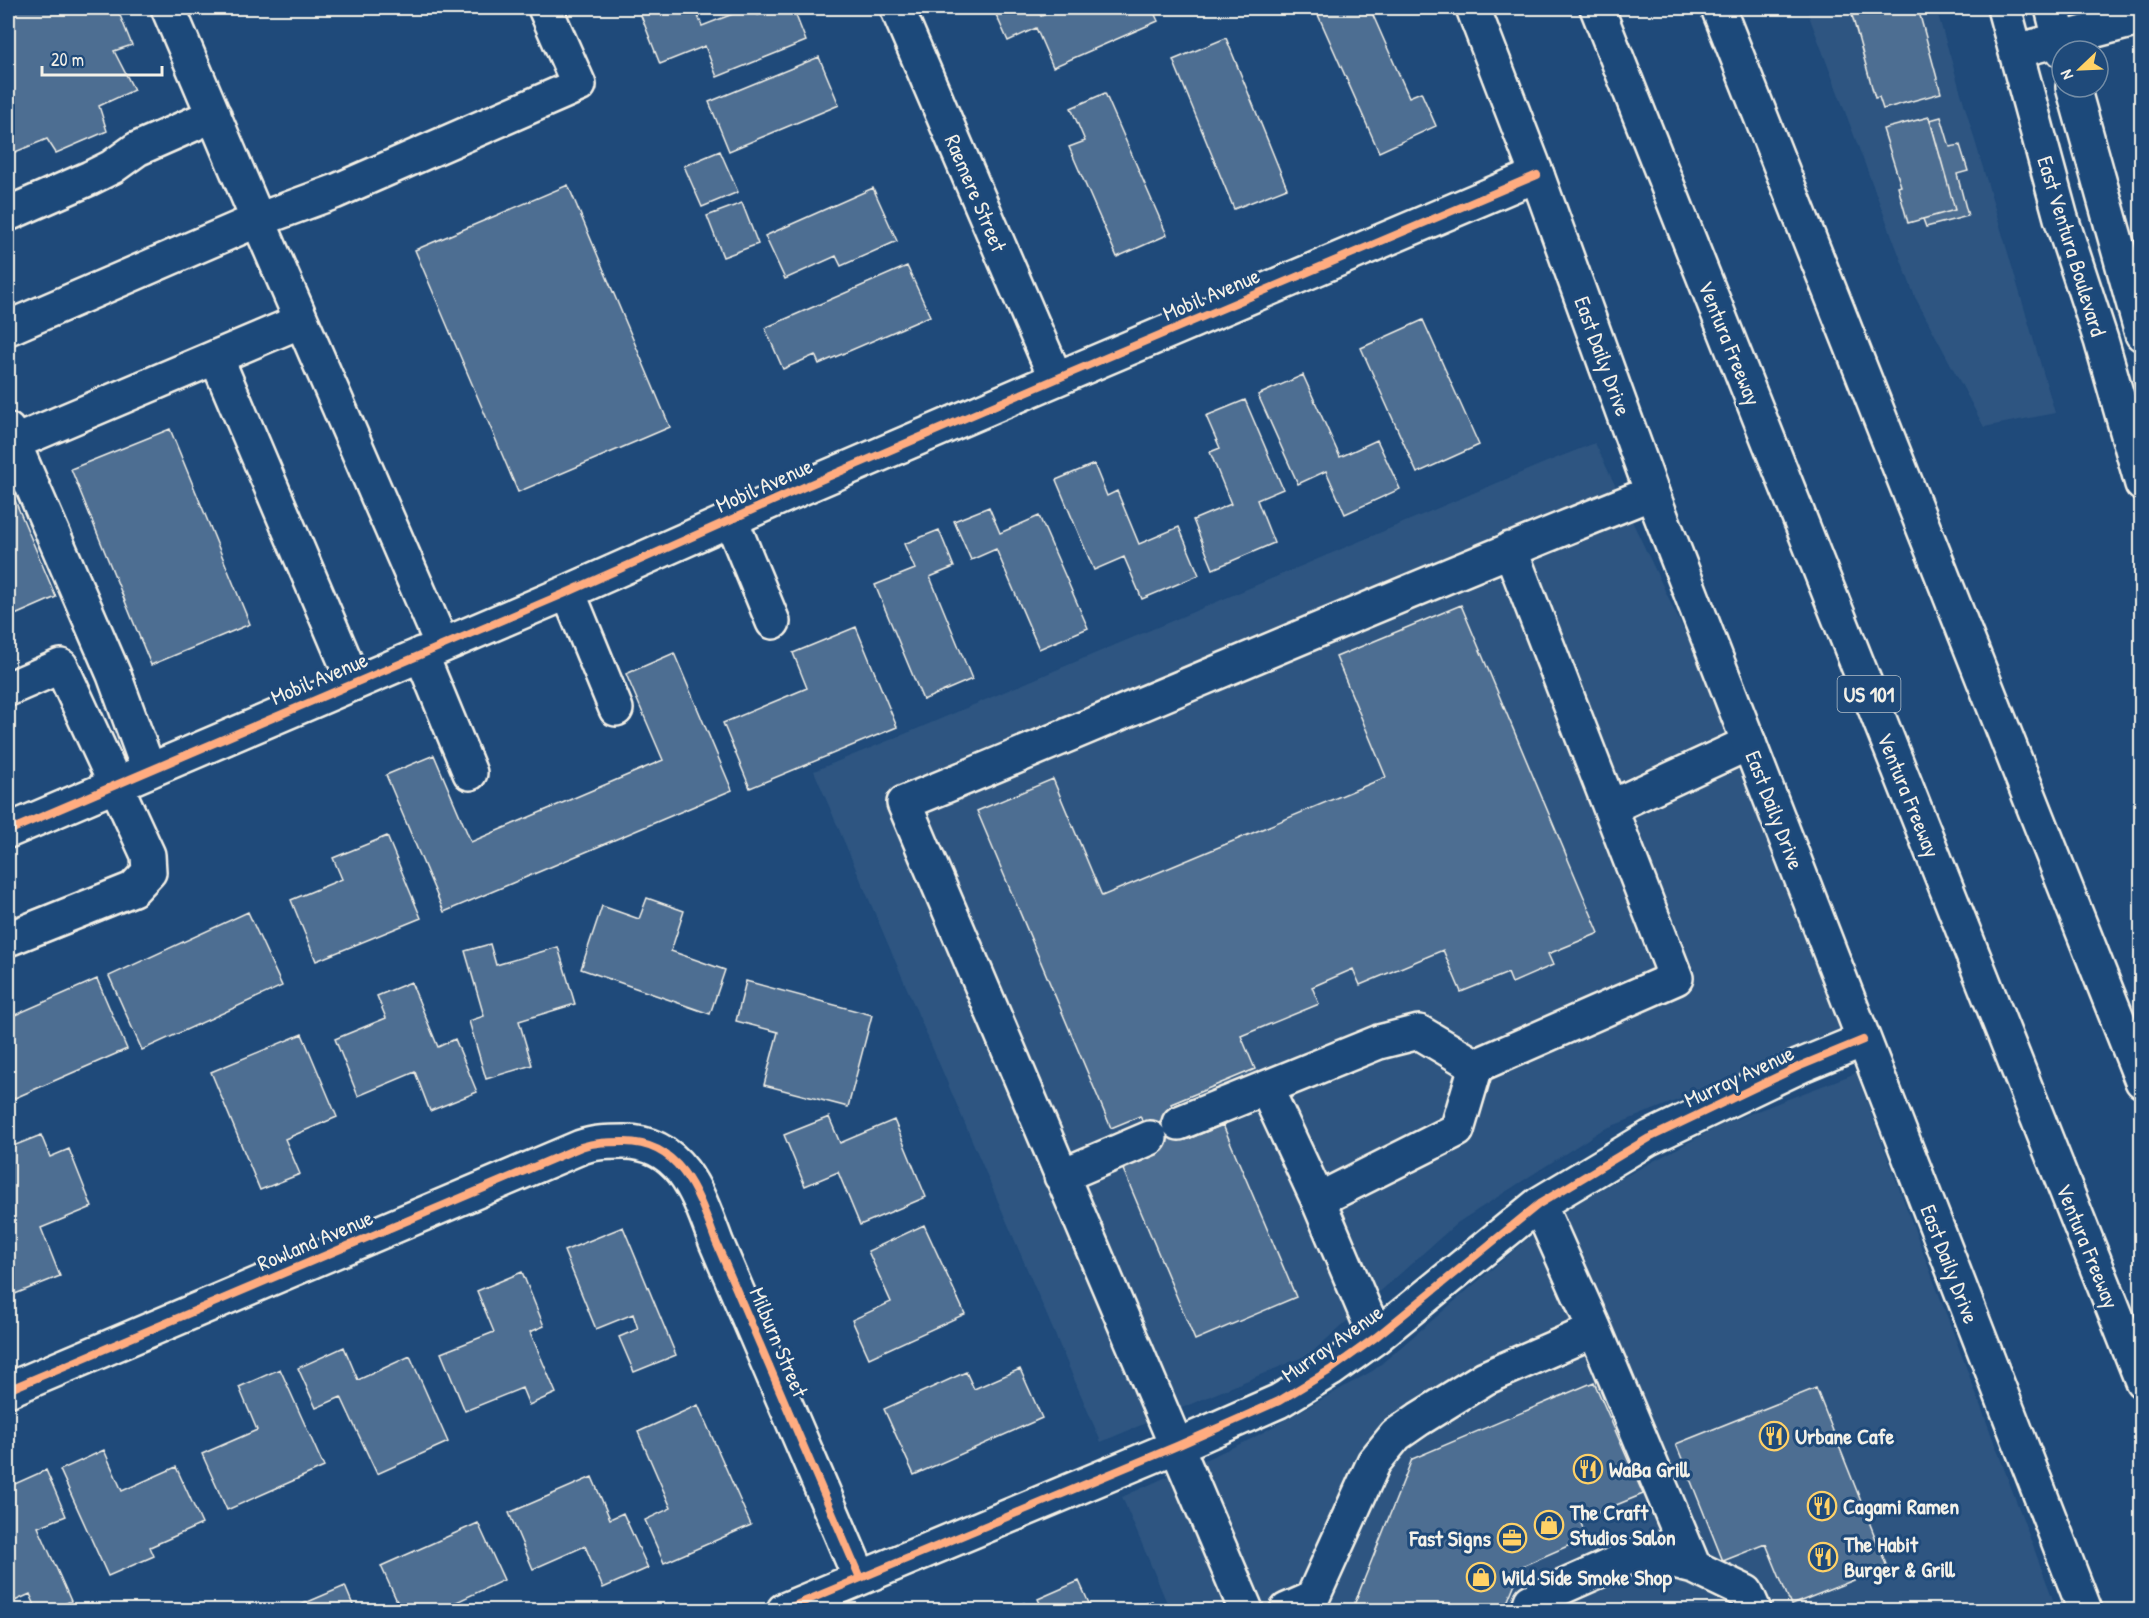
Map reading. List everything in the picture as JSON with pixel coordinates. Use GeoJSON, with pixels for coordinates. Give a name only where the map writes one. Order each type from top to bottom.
{"type":"FeatureCollection","features":[{"type":"Feature","properties":{"kind":"main road"},"geometry":{"type":"LineString","coordinates":[[168,8],[301,321],[431,649],[470,773]]}},
{"type":"Feature","properties":{"kind":"main road"},"geometry":{"type":"LineString","coordinates":[[8,328],[258,220],[334,192],[579,85],[545,8]]}},
{"type":"Feature","properties":{"kind":"main road","name":"Raemere Street"},"geometry":{"type":"LineString","coordinates":[[897,8],[1056,379]]}},
{"type":"Feature","properties":{"kind":"main road","name":"East Daily Drive"},"geometry":{"type":"LineString","coordinates":[[1473,8],[1537,175],[1652,493],[2085,1611]]}},
{"type":"Feature","properties":{"kind":"main road","name":"Ventura Freeway"},"geometry":{"type":"LineString","coordinates":[[1597,8],[2142,1381]]}},
{"type":"Feature","properties":{"kind":"main road"},"geometry":{"type":"LineString","coordinates":[[1718,8],[2142,1081]]}},
{"type":"Feature","properties":{"kind":"main road","name":"East Ventura Boulevard"},"geometry":{"type":"LineString","coordinates":[[2004,8],[2061,218],[2101,340],[2142,483]]}},
{"type":"Feature","properties":{"kind":"main road"},"geometry":{"type":"LineString","coordinates":[[2052,8],[2060,39]]}},
{"type":"Feature","properties":{"kind":"main road"},"geometry":{"type":"LineString","coordinates":[[2080,39],[2142,18]]}},
{"type":"Feature","properties":{"kind":"main road"},"geometry":{"type":"LineString","coordinates":[[2016,51],[2050,47]]}},
{"type":"Feature","properties":{"kind":"main road","name":"East Ventura Boulevard"},"geometry":{"type":"LineString","coordinates":[[2076,99],[2142,334]]}},
{"type":"Feature","properties":{"kind":"main road"},"geometry":{"type":"LineString","coordinates":[[8,214],[90,178],[112,167],[137,149],[214,115]]}},
{"type":"Feature","properties":{"kind":"main road","name":"Mobil Avenue"},"geometry":{"type":"LineString","coordinates":[[8,831],[568,592],[1056,379],[1537,175]]}},
{"type":"Feature","properties":{"kind":"main road"},"geometry":{"type":"LineString","coordinates":[[149,771],[114,675],[10,437],[216,357],[301,321]]}},
{"type":"Feature","properties":{"kind":"main road"},"geometry":{"type":"LineString","coordinates":[[216,357],[354,682]]}},
{"type":"Feature","properties":{"kind":"main road"},"geometry":{"type":"LineString","coordinates":[[1246,1611],[904,803],[1510,549],[1652,493]]}},
{"type":"Feature","properties":{"kind":"main road"},"geometry":{"type":"LineString","coordinates":[[731,520],[773,622]]}},
{"type":"Feature","properties":{"kind":"main road"},"geometry":{"type":"LineString","coordinates":[[1318,1200],[1457,1130],[1476,1066],[1676,978],[1510,549]]}},
{"type":"Feature","properties":{"kind":"main road"},"geometry":{"type":"LineString","coordinates":[[568,592],[616,709]]}},
{"type":"Feature","properties":{"kind":"main road"},"geometry":{"type":"LineString","coordinates":[[8,689],[61,666],[148,855],[149,872],[133,889],[8,939]]}},
{"type":"Feature","properties":{"kind":"main road"},"geometry":{"type":"LineString","coordinates":[[1611,807],[1749,743]]}},
{"type":"Feature","properties":{"kind":"main road"},"geometry":{"type":"LineString","coordinates":[[1179,1123],[1379,1042],[1419,1032],[1476,1066]]}},
{"type":"Feature","properties":{"kind":"main road","name":"Murray Avenue"},"geometry":{"type":"LineString","coordinates":[[784,1611],[1280,1401],[1330,1370],[1376,1337],[1539,1204],[1649,1138],[1800,1066],[1863,1040]]}},
{"type":"Feature","properties":{"kind":"main road"},"geometry":{"type":"LineString","coordinates":[[1266,1088],[1318,1200],[1376,1337]]}},
{"type":"Feature","properties":{"kind":"main road"},"geometry":{"type":"LineString","coordinates":[[1061,1176],[1150,1138]]}},
{"type":"Feature","properties":{"kind":"main road","name":"Rowland Avenue"},"geometry":{"type":"LineString","coordinates":[[8,1390],[581,1146],[597,1142],[640,1142]]}},
{"type":"Feature","properties":{"kind":"main road","name":"Milburn Street"},"geometry":{"type":"LineString","coordinates":[[640,1142],[665,1153],[687,1175],[700,1199],[716,1242],[860,1578]]}},
{"type":"Feature","properties":{"kind":"main road"},"geometry":{"type":"LineString","coordinates":[[1539,1204],[1595,1330],[1694,1567]]}},
{"type":"Feature","properties":{"kind":"main road"},"geometry":{"type":"LineString","coordinates":[[1287,1611],[1312,1599],[1374,1462],[1396,1435],[1485,1378],[1595,1330]]}},
{"type":"Feature","properties":{"kind":"main road"},"geometry":{"type":"LineString","coordinates":[[1528,1611],[1532,1601],[1639,1553],[1694,1567],[1746,1592],[1754,1611]]}},
{"type":"Feature","properties":{"kind":"shaded area"},"geometry":{"type":"Polygon","coordinates":[[[1806,8],[1936,8],[2055,413],[1984,427],[1915,297],[1806,8]]]}},
{"type":"Feature","properties":{"kind":"shaded area"},"geometry":{"type":"Polygon","coordinates":[[[1595,443],[1725,717],[1843,1035],[1602,1130],[1457,1223],[1310,1354],[1101,1442],[814,771],[1595,443]]]}},
{"type":"Feature","properties":{"kind":"shaded area"},"geometry":{"type":"Polygon","coordinates":[[[1856,1073],[2057,1610],[1170,1610],[1122,1497],[1251,1439],[1374,1370],[1560,1211],[1723,1124],[1856,1073]]]}},
{"type":"Feature","properties":{"kind":"building"},"geometry":{"type":"Polygon","coordinates":[[[8,8],[117,8],[132,45],[114,51],[134,90],[99,106],[107,131],[56,153],[47,139],[8,155],[8,8]]]}},
{"type":"Feature","properties":{"kind":"building"},"geometry":{"type":"Polygon","coordinates":[[[638,8],[695,8],[702,26],[748,8],[755,8],[758,15],[776,8],[793,8],[806,41],[717,77],[705,46],[660,64],[638,8]]]}},
{"type":"Feature","properties":{"kind":"building"},"geometry":{"type":"Polygon","coordinates":[[[993,8],[1037,8],[1041,16],[1062,8],[1152,8],[1158,21],[1053,67],[1036,28],[1008,41],[993,8]]]}},
{"type":"Feature","properties":{"kind":"building"},"geometry":{"type":"Polygon","coordinates":[[[1315,8],[1384,8],[1372,13],[1409,97],[1421,92],[1436,126],[1379,152],[1315,8]]]}},
{"type":"Feature","properties":{"kind":"building"},"geometry":{"type":"Polygon","coordinates":[[[1850,8],[1918,8],[1941,93],[1883,109],[1879,97],[1875,98],[1850,8]]]}},
{"type":"Feature","properties":{"kind":"building"},"geometry":{"type":"Polygon","coordinates":[[[1226,38],[1287,188],[1234,209],[1173,60],[1226,38]]]}},
{"type":"Feature","properties":{"kind":"building"},"geometry":{"type":"Polygon","coordinates":[[[819,57],[839,105],[729,151],[709,102],[819,57]]]}},
{"type":"Feature","properties":{"kind":"building"},"geometry":{"type":"Polygon","coordinates":[[[1105,93],[1167,235],[1117,257],[1069,147],[1085,141],[1071,108],[1105,93]]]}},
{"type":"Feature","properties":{"kind":"building"},"geometry":{"type":"Polygon","coordinates":[[[1929,117],[1955,210],[1908,223],[1898,187],[1901,186],[1883,129],[1929,117]]]}},
{"type":"Feature","properties":{"kind":"building"},"geometry":{"type":"Polygon","coordinates":[[[1941,117],[1950,147],[1960,145],[1968,171],[1957,174],[1968,216],[1926,227],[1923,219],[1955,210],[1930,120],[1941,117]]]}},
{"type":"Feature","properties":{"kind":"building"},"geometry":{"type":"Polygon","coordinates":[[[720,151],[738,192],[702,207],[684,166],[720,151]]]}},
{"type":"Feature","properties":{"kind":"building"},"geometry":{"type":"Polygon","coordinates":[[[568,185],[670,427],[518,492],[415,250],[568,185]]]}},
{"type":"Feature","properties":{"kind":"building"},"geometry":{"type":"Polygon","coordinates":[[[873,188],[897,241],[841,266],[836,256],[785,279],[765,236],[873,188]]]}},
{"type":"Feature","properties":{"kind":"building"},"geometry":{"type":"Polygon","coordinates":[[[742,203],[758,244],[723,257],[707,216],[742,203]]]}},
{"type":"Feature","properties":{"kind":"building"},"geometry":{"type":"Polygon","coordinates":[[[907,266],[930,316],[819,364],[815,355],[783,369],[765,328],[907,266]]]}},
{"type":"Feature","properties":{"kind":"building"},"geometry":{"type":"Polygon","coordinates":[[[1423,320],[1479,445],[1417,473],[1361,348],[1423,320]]]}},
{"type":"Feature","properties":{"kind":"building"},"geometry":{"type":"Polygon","coordinates":[[[1303,375],[1340,457],[1377,440],[1400,489],[1345,514],[1326,471],[1298,484],[1258,395],[1303,375]]]}},
{"type":"Feature","properties":{"kind":"building"},"geometry":{"type":"Polygon","coordinates":[[[1245,400],[1283,489],[1257,500],[1274,543],[1213,569],[1193,520],[1231,504],[1210,452],[1220,448],[1206,416],[1245,400]]]}},
{"type":"Feature","properties":{"kind":"building"},"geometry":{"type":"Polygon","coordinates":[[[170,429],[250,624],[151,665],[71,469],[170,429]]]}},
{"type":"Feature","properties":{"kind":"building"},"geometry":{"type":"Polygon","coordinates":[[[1094,464],[1107,496],[1117,491],[1139,544],[1179,527],[1199,575],[1142,599],[1124,557],[1094,570],[1056,480],[1094,464]]]}},
{"type":"Feature","properties":{"kind":"building"},"geometry":{"type":"Polygon","coordinates":[[[8,484],[56,597],[8,618],[8,484]]]}},
{"type":"Feature","properties":{"kind":"building"},"geometry":{"type":"Polygon","coordinates":[[[989,507],[1000,533],[1039,516],[1088,628],[1039,649],[996,549],[971,560],[954,521],[989,507]]]}},
{"type":"Feature","properties":{"kind":"building"},"geometry":{"type":"Polygon","coordinates":[[[939,530],[954,567],[930,577],[972,679],[923,700],[875,585],[915,569],[904,544],[939,530]]]}},
{"type":"Feature","properties":{"kind":"building"},"geometry":{"type":"Polygon","coordinates":[[[1461,605],[1599,933],[1548,954],[1553,965],[1512,983],[1508,973],[1461,992],[1443,950],[1360,985],[1353,969],[1312,987],[1319,1004],[1241,1036],[1255,1069],[1171,1104],[1186,1140],[1223,1125],[1296,1297],[1195,1340],[1122,1167],[1156,1153],[1140,1116],[1111,1128],[977,811],[1053,779],[1102,896],[1386,777],[1336,657],[1461,605]]]}},
{"type":"Feature","properties":{"kind":"building"},"geometry":{"type":"Polygon","coordinates":[[[856,627],[897,727],[750,788],[723,723],[807,688],[793,653],[856,627]]]}},
{"type":"Feature","properties":{"kind":"building"},"geometry":{"type":"Polygon","coordinates":[[[674,653],[732,790],[444,912],[386,775],[434,755],[471,842],[663,760],[626,674],[674,653]]]}},
{"type":"Feature","properties":{"kind":"building"},"geometry":{"type":"Polygon","coordinates":[[[387,836],[421,918],[316,961],[291,900],[342,879],[333,858],[387,836]]]}},
{"type":"Feature","properties":{"kind":"building"},"geometry":{"type":"Polygon","coordinates":[[[647,898],[684,911],[671,951],[725,970],[710,1014],[581,969],[602,906],[639,919],[647,898]]]}},
{"type":"Feature","properties":{"kind":"building"},"geometry":{"type":"Polygon","coordinates":[[[248,912],[282,986],[142,1050],[109,976],[248,912]]]}},
{"type":"Feature","properties":{"kind":"building"},"geometry":{"type":"Polygon","coordinates":[[[490,944],[496,965],[558,947],[575,1004],[519,1021],[532,1065],[486,1079],[469,1021],[484,1016],[465,951],[490,944]]]}},
{"type":"Feature","properties":{"kind":"building"},"geometry":{"type":"Polygon","coordinates":[[[97,979],[127,1049],[8,1101],[8,1018],[97,979]]]}},
{"type":"Feature","properties":{"kind":"building"},"geometry":{"type":"Polygon","coordinates":[[[746,981],[872,1015],[848,1107],[764,1085],[778,1032],[736,1021],[746,981]]]}},
{"type":"Feature","properties":{"kind":"building"},"geometry":{"type":"Polygon","coordinates":[[[411,982],[438,1047],[455,1039],[477,1092],[430,1111],[415,1072],[358,1096],[335,1039],[386,1018],[377,996],[411,982]]]}},
{"type":"Feature","properties":{"kind":"building"},"geometry":{"type":"Polygon","coordinates":[[[302,1034],[337,1117],[285,1139],[300,1174],[260,1190],[211,1072],[302,1034]]]}},
{"type":"Feature","properties":{"kind":"building"},"geometry":{"type":"Polygon","coordinates":[[[829,1117],[840,1143],[894,1120],[926,1197],[860,1225],[838,1172],[805,1186],[784,1135],[829,1117]]]}},
{"type":"Feature","properties":{"kind":"building"},"geometry":{"type":"Polygon","coordinates":[[[41,1135],[50,1157],[69,1149],[92,1207],[41,1228],[60,1276],[15,1294],[8,1275],[8,1148],[41,1135]]]}},
{"type":"Feature","properties":{"kind":"building"},"geometry":{"type":"Polygon","coordinates":[[[924,1225],[965,1314],[869,1358],[852,1320],[891,1302],[868,1251],[924,1225]]]}},
{"type":"Feature","properties":{"kind":"building"},"geometry":{"type":"Polygon","coordinates":[[[623,1227],[676,1355],[634,1372],[619,1337],[638,1329],[633,1314],[596,1329],[564,1251],[623,1227]]]}},
{"type":"Feature","properties":{"kind":"building"},"geometry":{"type":"Polygon","coordinates":[[[522,1272],[544,1326],[530,1332],[556,1393],[529,1405],[522,1388],[465,1411],[441,1353],[494,1332],[477,1291],[522,1272]]]}},
{"type":"Feature","properties":{"kind":"building"},"geometry":{"type":"Polygon","coordinates":[[[344,1347],[358,1380],[410,1356],[448,1442],[377,1474],[341,1397],[316,1408],[298,1368],[344,1347]]]}},
{"type":"Feature","properties":{"kind":"building"},"geometry":{"type":"Polygon","coordinates":[[[280,1369],[324,1467],[227,1510],[202,1454],[257,1430],[239,1387],[280,1369]]]}},
{"type":"Feature","properties":{"kind":"building"},"geometry":{"type":"Polygon","coordinates":[[[1020,1369],[1042,1418],[914,1475],[884,1409],[966,1372],[974,1389],[1020,1369]]]}},
{"type":"Feature","properties":{"kind":"building"},"geometry":{"type":"Polygon","coordinates":[[[1594,1382],[1643,1494],[1580,1520],[1586,1538],[1522,1566],[1504,1610],[1352,1610],[1412,1459],[1594,1382]]]}},
{"type":"Feature","properties":{"kind":"building"},"geometry":{"type":"Polygon","coordinates":[[[1816,1388],[1887,1567],[1791,1605],[1766,1544],[1723,1561],[1676,1444],[1816,1388]]]}},
{"type":"Feature","properties":{"kind":"building"},"geometry":{"type":"Polygon","coordinates":[[[698,1405],[751,1525],[664,1563],[645,1520],[671,1508],[638,1432],[698,1405]]]}},
{"type":"Feature","properties":{"kind":"building"},"geometry":{"type":"Polygon","coordinates":[[[104,1450],[122,1491],[176,1467],[202,1524],[150,1547],[154,1556],[108,1576],[60,1470],[104,1450]]]}},
{"type":"Feature","properties":{"kind":"building"},"geometry":{"type":"Polygon","coordinates":[[[46,1470],[66,1516],[38,1527],[71,1601],[50,1610],[37,1610],[30,1594],[8,1604],[8,1527],[11,1525],[8,1516],[8,1487],[46,1470]]]}},
{"type":"Feature","properties":{"kind":"building"},"geometry":{"type":"Polygon","coordinates":[[[592,1477],[610,1519],[623,1513],[648,1568],[603,1588],[585,1546],[533,1569],[509,1513],[592,1477]]]}},
{"type":"Feature","properties":{"kind":"building"},"geometry":{"type":"Polygon","coordinates":[[[478,1523],[504,1580],[452,1604],[455,1610],[401,1610],[381,1566],[478,1523]]]}},
{"type":"Feature","properties":{"kind":"building"},"geometry":{"type":"Polygon","coordinates":[[[1079,1581],[1092,1610],[1043,1610],[1038,1599],[1079,1581]]]}},
{"type":"Feature","properties":{"kind":"building"},"geometry":{"type":"Polygon","coordinates":[[[345,1586],[355,1610],[289,1610],[345,1586]]]}},
{"type":"Feature","properties":{"kind":"building"},"geometry":{"type":"Polygon","coordinates":[[[1152,1601],[1156,1610],[1129,1610],[1152,1601]]]}},
{"type":"Feature","properties":{"kind":"building"},"geometry":{"type":"Polygon","coordinates":[[[1024,1603],[1027,1610],[1007,1610],[1024,1603]]]}},
{"type":"Feature","properties":{"kind":"cycle path"},"geometry":{"type":"LineString","coordinates":[[8,831],[568,592],[804,487],[1537,175]]}},
{"type":"Feature","properties":{"kind":"cycle path"},"geometry":{"type":"LineString","coordinates":[[784,1610],[1279,1401],[1330,1370],[1376,1337],[1539,1204],[1649,1138],[1800,1066],[1863,1040]]}},
{"type":"Feature","properties":{"kind":"cycle path"},"geometry":{"type":"LineString","coordinates":[[8,1390],[581,1147],[607,1142],[643,1144],[660,1151],[674,1161],[695,1190],[860,1578]]}},
{"type":"Feature","properties":{"kind":"place","name":"Urbane Cafe"},"geometry":{"type":"Point","coordinates":[1774,1436]}},
{"type":"Feature","properties":{"kind":"place","name":"WaBa Grill"},"geometry":{"type":"Point","coordinates":[1588,1469]}},
{"type":"Feature","properties":{"kind":"place","name":"Cagami Ramen"},"geometry":{"type":"Point","coordinates":[1822,1506]}},
{"type":"Feature","properties":{"kind":"place","name":"The Craft Studios Salon"},"geometry":{"type":"Point","coordinates":[1549,1525]}},
{"type":"Feature","properties":{"kind":"place","name":"Fast Signs"},"geometry":{"type":"Point","coordinates":[1512,1538]}},
{"type":"Feature","properties":{"kind":"place","name":"The Habit Burger & Grill"},"geometry":{"type":"Point","coordinates":[1823,1557]}},
{"type":"Feature","properties":{"kind":"place","name":"Wild Side Smoke Shop"},"geometry":{"type":"Point","coordinates":[1481,1577]}}]}
